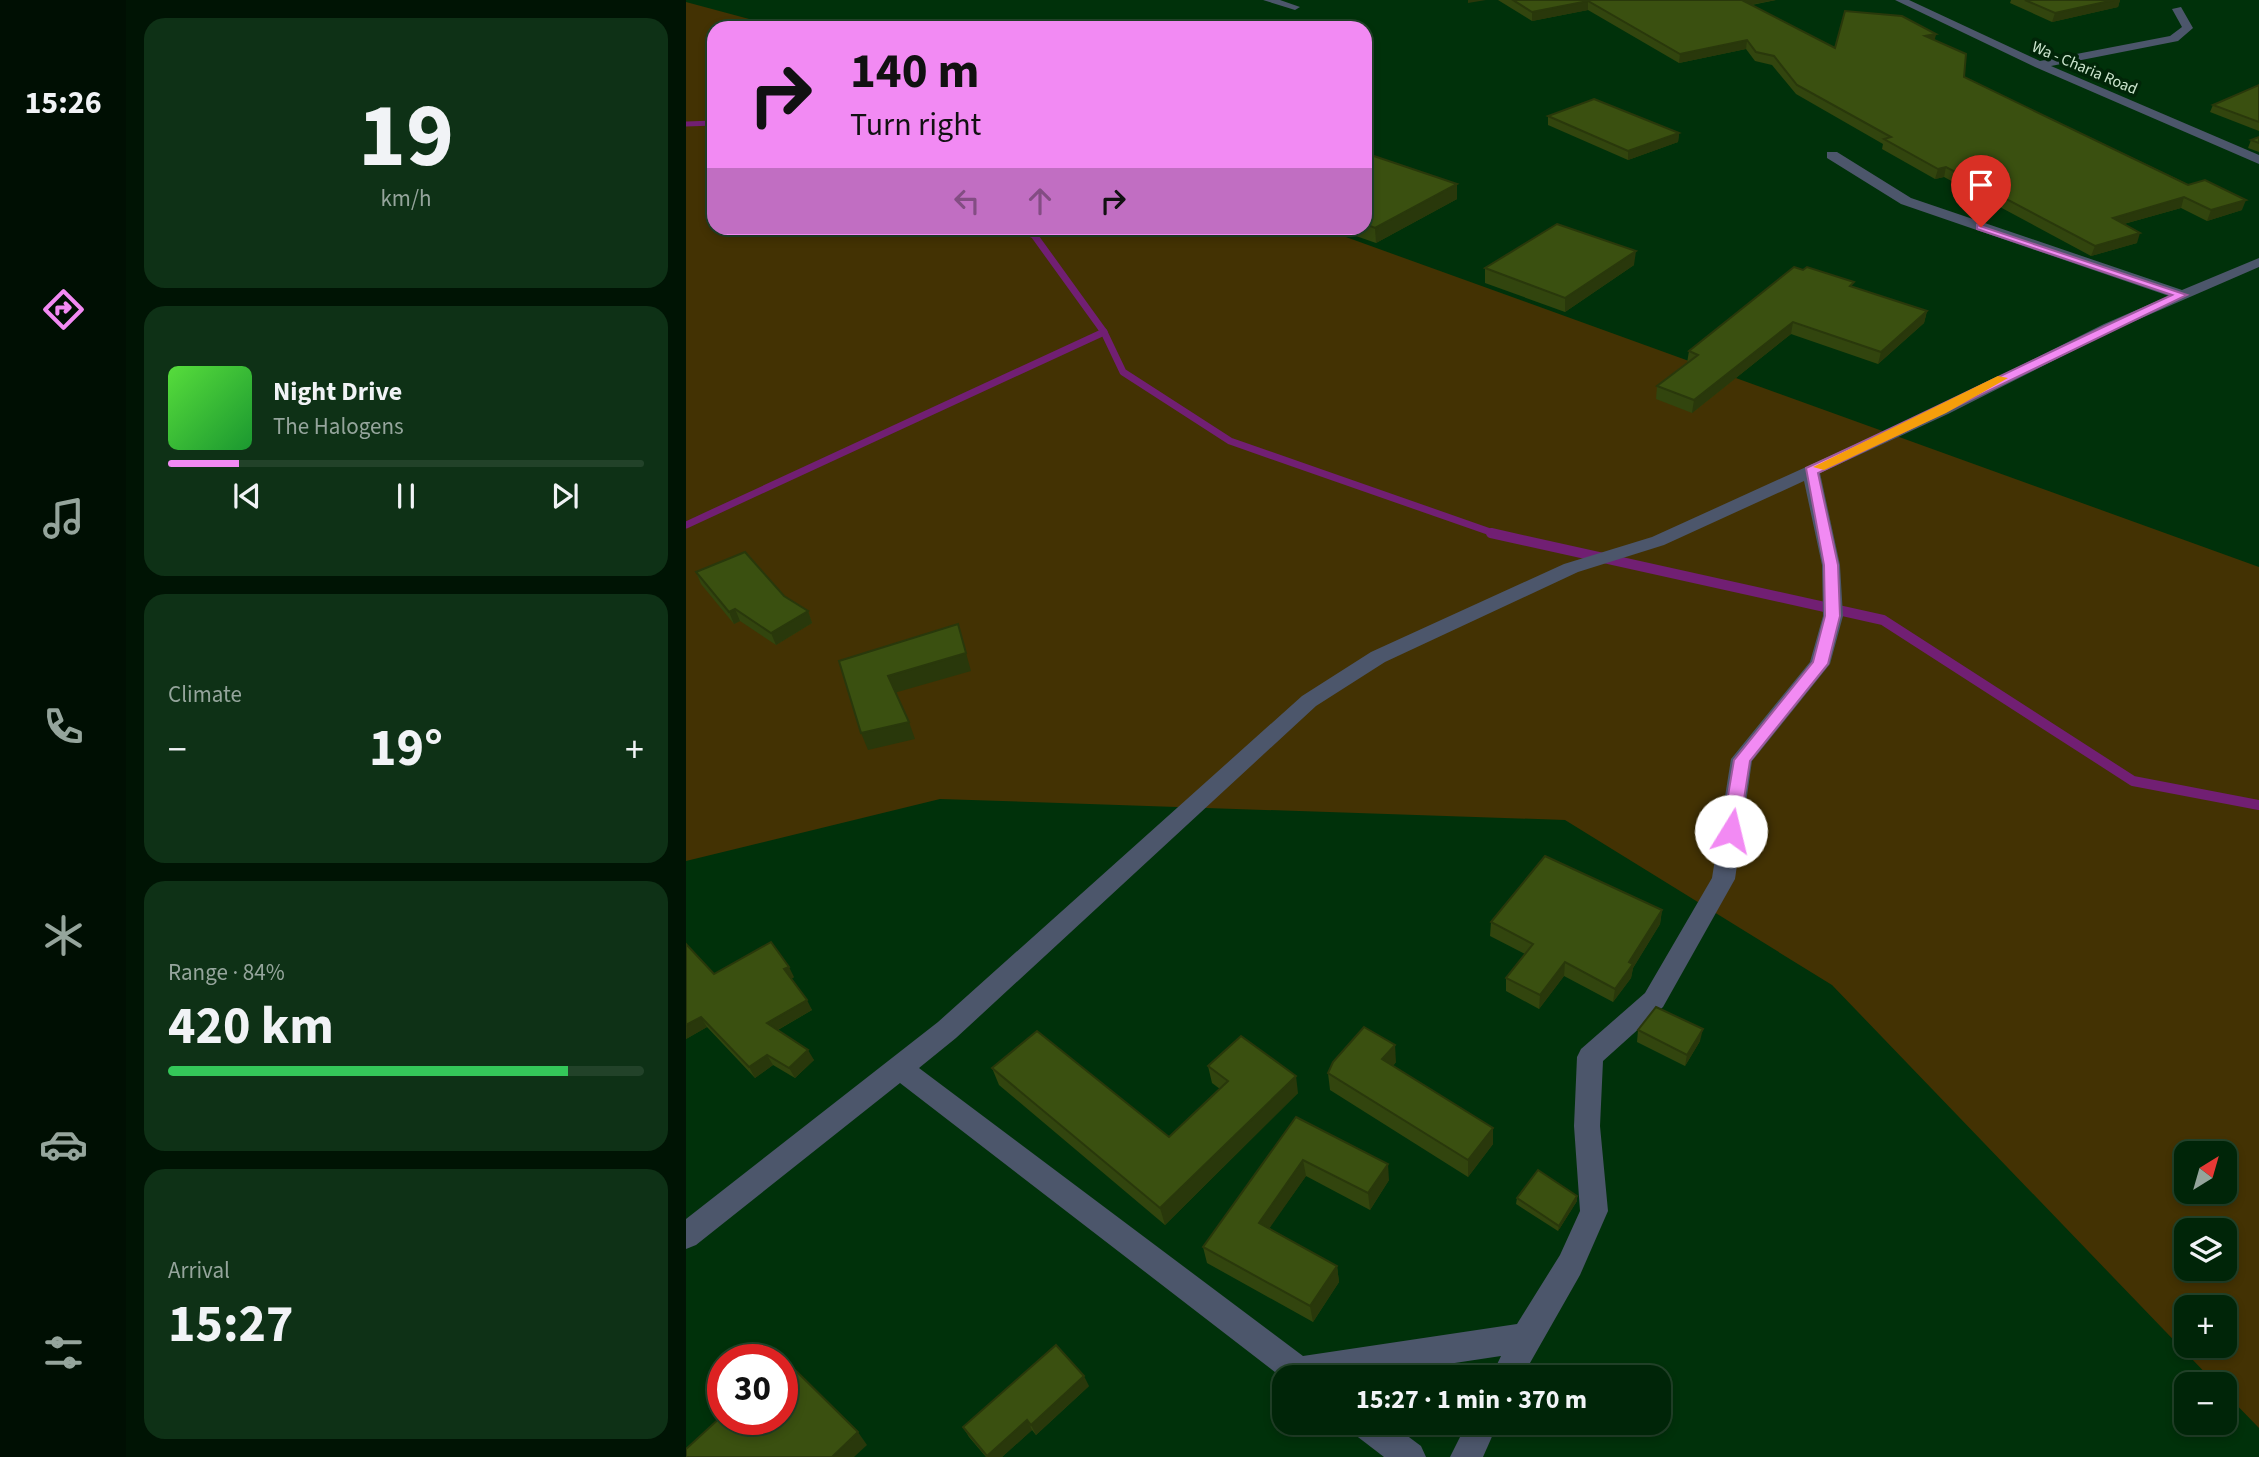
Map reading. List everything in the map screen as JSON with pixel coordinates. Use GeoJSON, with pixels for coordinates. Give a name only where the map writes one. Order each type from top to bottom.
{"type":"FeatureCollection","features":[{"type":"Feature","properties":{"kind":"street"},"geometry":{"type":"LineString","coordinates":[[1268,0],[1295,7]]}},
{"type":"Feature","properties":{"kind":"street","name":"Wa - Charia Road"},"geometry":{"type":"LineString","coordinates":[[1900,0],[2039,65],[2259,160]]}},
{"type":"Feature","properties":{"kind":"street"},"geometry":{"type":"LineString","coordinates":[[2039,65],[2174,38],[2188,28],[2177,9]]}},
{"type":"Feature","properties":{"kind":"street"},"geometry":{"type":"LineString","coordinates":[[1832,155],[1881,188],[1906,201],[2182,295]]}},
{"type":"Feature","properties":{"kind":"street"},"geometry":{"type":"LineString","coordinates":[[686,1236],[792,1156],[947,1030],[1309,701],[1378,657],[1571,568],[1658,541],[1942,411],[2039,360],[2259,262]]}},
{"type":"Feature","properties":{"kind":"street"},"geometry":{"type":"LineString","coordinates":[[1512,1365],[1570,1265],[1594,1212],[1587,1126],[1590,1057],[1654,1000],[1723,879],[1742,760],[1820,664],[1833,616],[1831,565],[1811,471]]}},
{"type":"Feature","properties":{"kind":"street"},"geometry":{"type":"LineString","coordinates":[[900,1068],[1290,1365]]}},
{"type":"Feature","properties":{"kind":"street"},"geometry":{"type":"LineString","coordinates":[[1362,1365],[1526,1337]]}},
{"type":"Feature","properties":{"kind":"street"},"geometry":{"type":"LineString","coordinates":[[1382,1435],[1410,1457]]}},
{"type":"Feature","properties":{"kind":"street"},"geometry":{"type":"LineString","coordinates":[[1466,1457],[1477,1435]]}},
{"type":"Feature","properties":{"kind":"shaded area"},"geometry":{"type":"Polygon","coordinates":[[[686,2],[757,21],[707,21],[707,235],[1340,235],[2259,567],[2259,1428],[2237,1405],[2237,1372],[2204,1372],[2191,1358],[2237,1358],[2237,1295],[2174,1295],[2174,1340],[1832,985],[1565,820],[940,799],[686,861],[686,2]]]}},
{"type":"Feature","properties":{"kind":"building"},"geometry":{"type":"Polygon","coordinates":[[[1513,0],[1742,0],[1835,48],[1845,11],[1902,16],[1936,34],[1925,36],[1966,54],[1964,77],[2188,185],[2205,180],[2246,200],[2211,210],[2184,197],[2113,218],[2140,233],[2095,246],[1946,167],[1938,169],[1884,139],[1891,137],[1797,85],[1774,56],[1756,52],[1747,40],[1680,54],[1588,1],[1532,12],[1513,0]]]}},
{"type":"Feature","properties":{"kind":"building"},"geometry":{"type":"Polygon","coordinates":[[[2025,0],[2114,0],[2055,13],[2025,0]]]}},
{"type":"Feature","properties":{"kind":"building"},"geometry":{"type":"Polygon","coordinates":[[[2259,85],[2259,122],[2213,105],[2259,85]]]}},
{"type":"Feature","properties":{"kind":"building"},"geometry":{"type":"Polygon","coordinates":[[[1594,99],[1679,133],[1628,151],[1548,116],[1594,99]]]}},
{"type":"Feature","properties":{"kind":"building"},"geometry":{"type":"Polygon","coordinates":[[[1372,155],[1457,184],[1375,228],[1372,227],[1372,155]]]}},
{"type":"Feature","properties":{"kind":"building"},"geometry":{"type":"Polygon","coordinates":[[[1557,224],[1636,251],[1565,298],[1485,268],[1557,224]]]}},
{"type":"Feature","properties":{"kind":"building"},"geometry":{"type":"Polygon","coordinates":[[[1794,267],[1803,270],[1807,267],[1854,282],[1850,286],[1927,311],[1881,352],[1793,322],[1694,400],[1657,386],[1698,355],[1689,351],[1794,267]]]}},
{"type":"Feature","properties":{"kind":"building"},"geometry":{"type":"Polygon","coordinates":[[[745,552],[784,596],[808,611],[771,633],[735,609],[729,612],[696,572],[745,552]]]}},
{"type":"Feature","properties":{"kind":"building"},"geometry":{"type":"Polygon","coordinates":[[[958,624],[966,653],[888,676],[909,722],[861,733],[839,661],[958,624]]]}},
{"type":"Feature","properties":{"kind":"building"},"geometry":{"type":"Polygon","coordinates":[[[1545,856],[1662,910],[1629,962],[1633,964],[1615,989],[1565,962],[1540,995],[1506,978],[1533,944],[1491,922],[1545,856]]]}},
{"type":"Feature","properties":{"kind":"building"},"geometry":{"type":"Polygon","coordinates":[[[771,942],[789,967],[784,969],[807,1000],[767,1023],[808,1050],[789,1068],[767,1055],[749,1067],[701,1017],[686,1025],[686,944],[714,974],[771,942]]]}},
{"type":"Feature","properties":{"kind":"building"},"geometry":{"type":"Polygon","coordinates":[[[1656,1007],[1703,1029],[1687,1055],[1638,1030],[1656,1007]]]}},
{"type":"Feature","properties":{"kind":"building"},"geometry":{"type":"Polygon","coordinates":[[[1364,1027],[1395,1045],[1382,1059],[1493,1128],[1468,1160],[1328,1073],[1333,1062],[1364,1027]]]}},
{"type":"Feature","properties":{"kind":"building"},"geometry":{"type":"Polygon","coordinates":[[[1037,1031],[1169,1137],[1228,1081],[1208,1066],[1241,1036],[1296,1076],[1160,1208],[992,1068],[1037,1031]]]}},
{"type":"Feature","properties":{"kind":"building"},"geometry":{"type":"Polygon","coordinates":[[[1296,1117],[1388,1164],[1368,1193],[1303,1160],[1259,1223],[1337,1266],[1310,1306],[1203,1247],[1296,1117]]]}},
{"type":"Feature","properties":{"kind":"building"},"geometry":{"type":"Polygon","coordinates":[[[1538,1170],[1577,1196],[1559,1226],[1517,1198],[1538,1170]]]}},
{"type":"Feature","properties":{"kind":"building"},"geometry":{"type":"Polygon","coordinates":[[[1056,1345],[1084,1376],[1031,1425],[1027,1420],[987,1456],[963,1427],[1056,1345]]]}},
{"type":"Feature","properties":{"kind":"building"},"geometry":{"type":"Polygon","coordinates":[[[798,1373],[858,1432],[832,1457],[686,1457],[686,1449],[707,1430],[707,1435],[798,1435],[798,1373]]]}},
{"type":"Feature","properties":{"kind":"waterway"},"geometry":{"type":"LineString","coordinates":[[686,124],[707,123]]}},
{"type":"Feature","properties":{"kind":"waterway"},"geometry":{"type":"LineString","coordinates":[[1034,235],[1104,332]]}},
{"type":"Feature","properties":{"kind":"waterway"},"geometry":{"type":"LineString","coordinates":[[686,525],[1104,332]]}},
{"type":"Feature","properties":{"kind":"waterway"},"geometry":{"type":"LineString","coordinates":[[1104,332],[1123,372],[1230,441],[1496,534]]}},
{"type":"Feature","properties":{"kind":"waterway"},"geometry":{"type":"LineString","coordinates":[[1491,533],[1883,620],[2133,781],[2259,805]]}},
{"type":"Feature","properties":{"kind":"slow traffic"},"geometry":{"type":"LineString","coordinates":[[1819,467],[1942,411],[2002,378]]}},
{"type":"Feature","properties":{"kind":"route"},"geometry":{"type":"LineString","coordinates":[[1731,831],[1742,760],[1820,664],[1833,616],[1831,565],[1811,471],[1942,411],[2027,365],[2182,295],[1981,227]]}}]}
